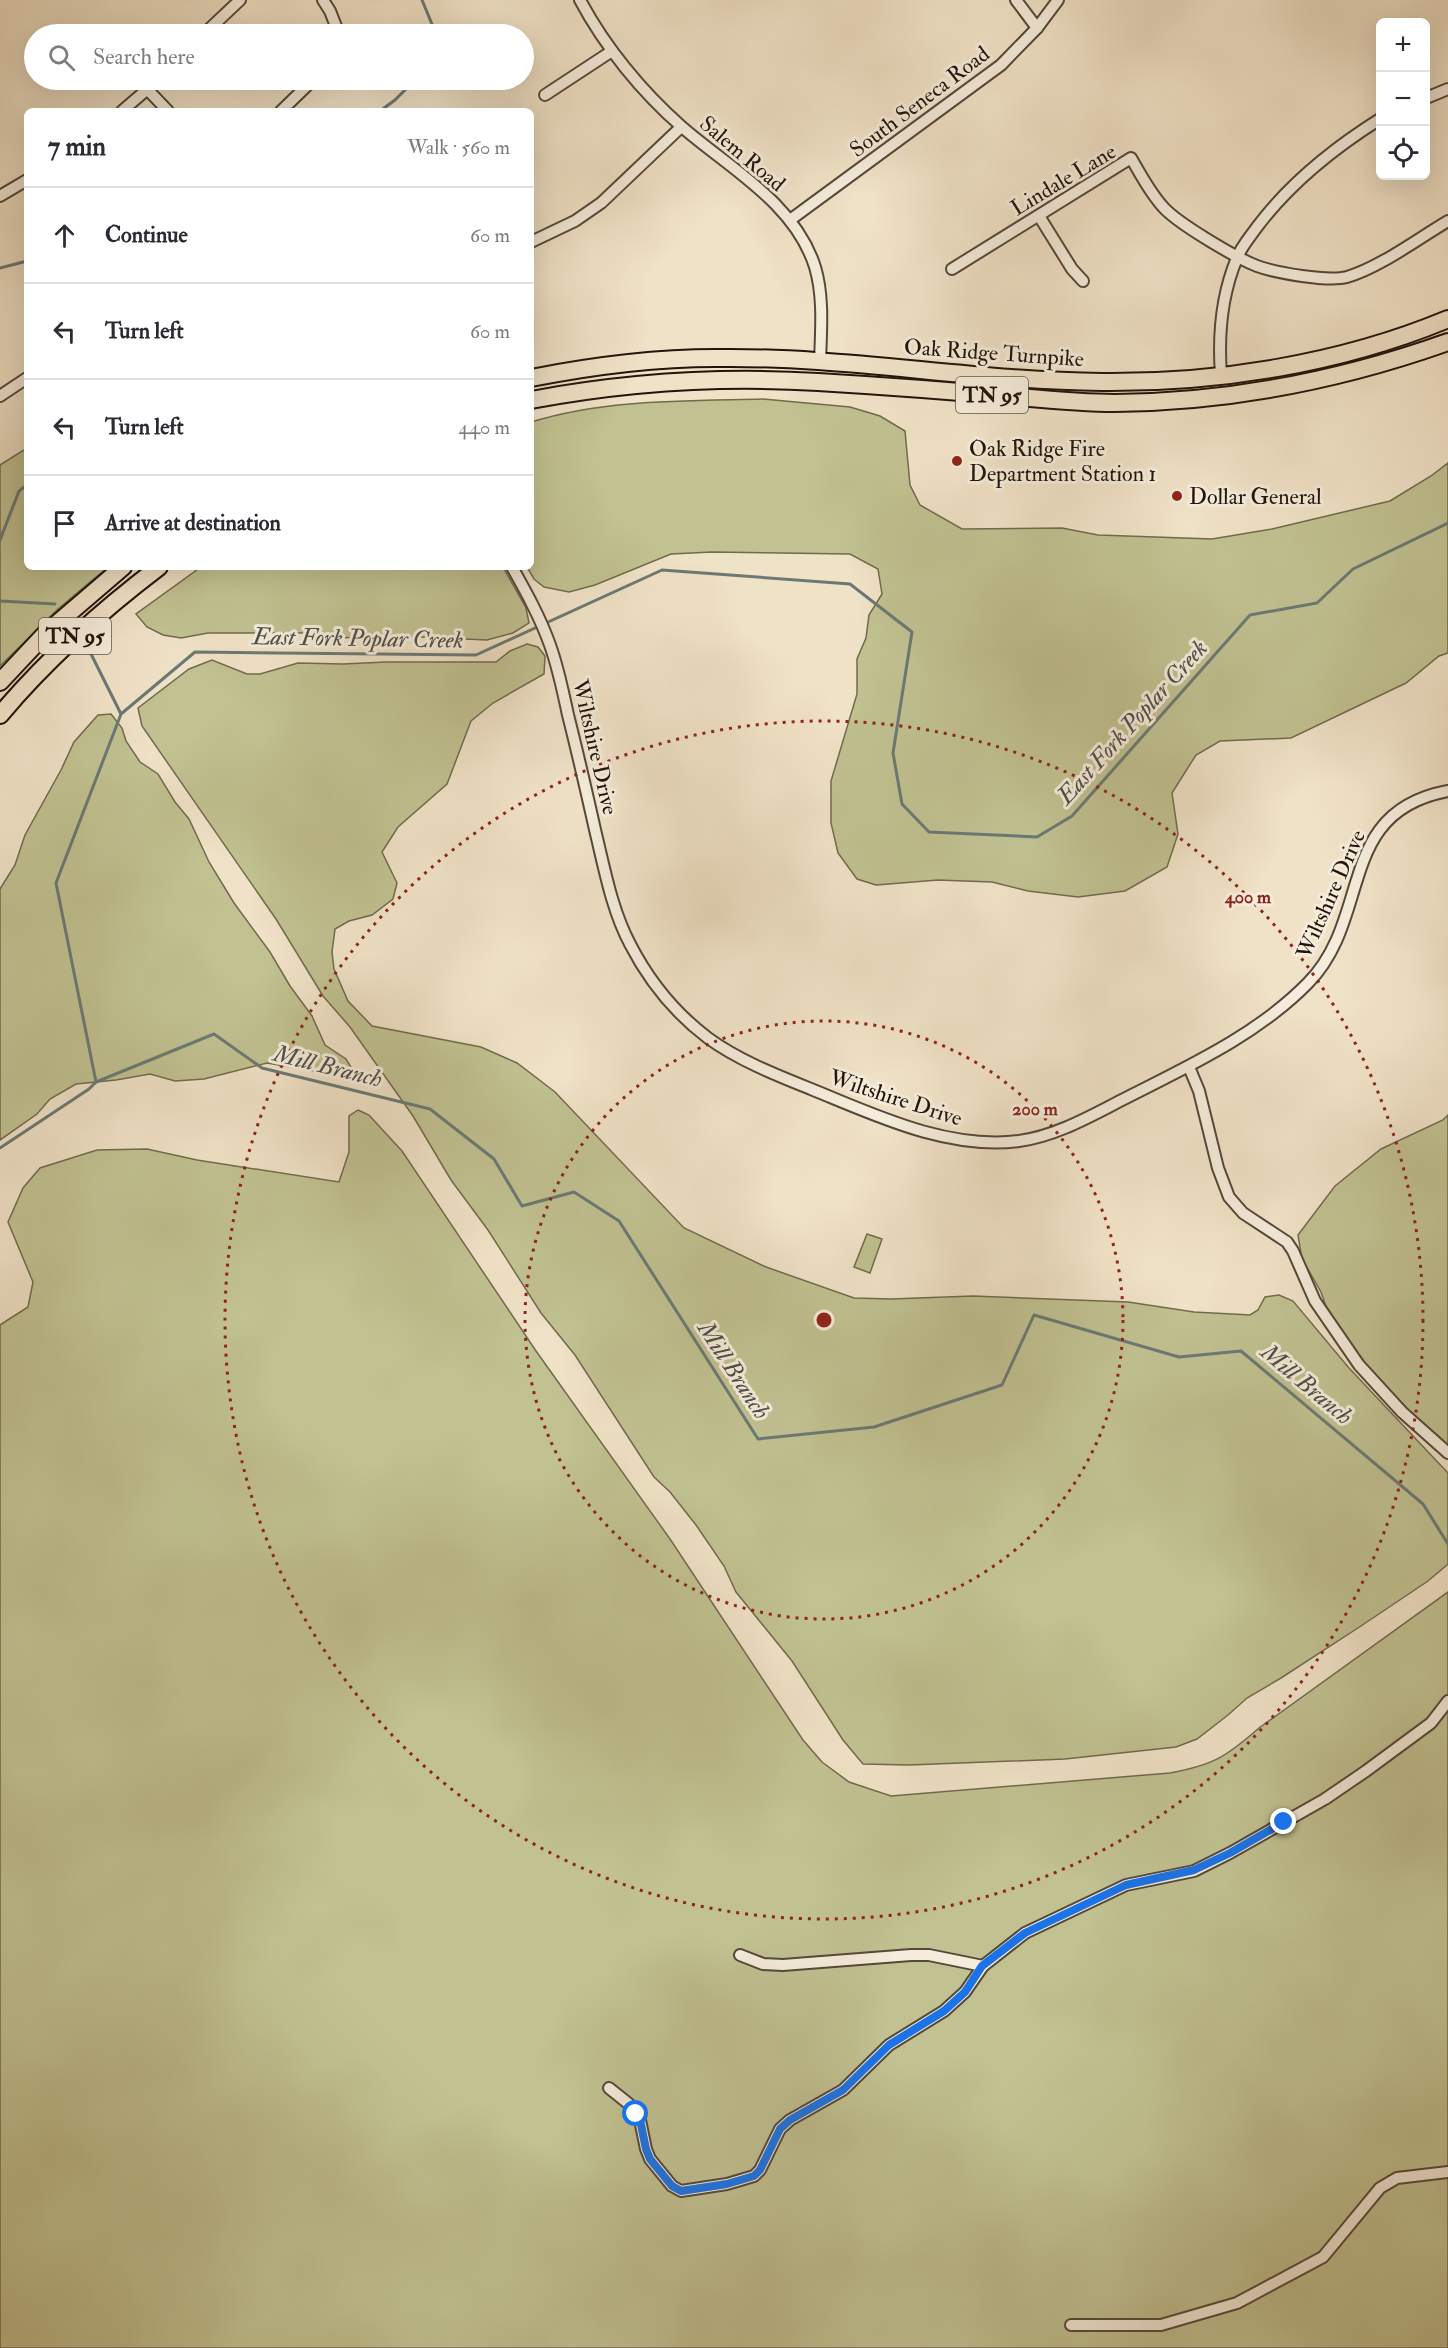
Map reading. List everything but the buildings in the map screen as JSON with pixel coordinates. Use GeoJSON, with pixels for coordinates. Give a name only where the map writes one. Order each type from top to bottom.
{"type":"FeatureCollection","features":[{"type":"Feature","properties":{"kind":"highway","name":"Oak Ridge Turnpike"},"geometry":{"type":"LineString","coordinates":[[534,377],[613,364],[672,359],[728,358],[820,362],[1101,382],[1221,375],[1332,355],[1406,334],[1448,319]]}},
{"type":"Feature","properties":{"kind":"highway","name":"Oak Ridge Turnpike"},"geometry":{"type":"LineString","coordinates":[[534,399],[580,391],[661,381],[699,379],[818,382],[1084,403],[1147,402],[1223,396],[1335,376],[1367,369],[1448,342]]}},
{"type":"Feature","properties":{"kind":"highway"},"geometry":{"type":"LineString","coordinates":[[818,382],[820,362]]}},
{"type":"Feature","properties":{"kind":"highway"},"geometry":{"type":"LineString","coordinates":[[951,393],[952,372]]}},
{"type":"Feature","properties":{"kind":"highway"},"geometry":{"type":"LineString","coordinates":[[1221,375],[1223,396]]}},
{"type":"Feature","properties":{"kind":"highway","name":"TN 95"},"geometry":{"type":"LineString","coordinates":[[0,682],[46,633],[120,570]]}},
{"type":"Feature","properties":{"kind":"highway","name":"TN 95"},"geometry":{"type":"LineString","coordinates":[[0,715],[74,637],[155,570]]}},
{"type":"Feature","properties":{"kind":"street"},"geometry":{"type":"LineString","coordinates":[[215,24],[240,0]]}},
{"type":"Feature","properties":{"kind":"street"},"geometry":{"type":"LineString","coordinates":[[323,0],[335,24]]}},
{"type":"Feature","properties":{"kind":"street","name":"Salem Road"},"geometry":{"type":"LineString","coordinates":[[580,0],[612,51],[649,94],[681,127],[750,182],[790,220],[813,262],[819,286],[820,362]]}},
{"type":"Feature","properties":{"kind":"street"},"geometry":{"type":"LineString","coordinates":[[1016,0],[1037,28]]}},
{"type":"Feature","properties":{"kind":"street","name":"South Seneca Road"},"geometry":{"type":"LineString","coordinates":[[790,220],[1001,65],[1037,28],[1058,0]]}},
{"type":"Feature","properties":{"kind":"street"},"geometry":{"type":"LineString","coordinates":[[545,95],[612,51]]}},
{"type":"Feature","properties":{"kind":"street"},"geometry":{"type":"LineString","coordinates":[[1430,96],[1448,88]]}},
{"type":"Feature","properties":{"kind":"street"},"geometry":{"type":"LineString","coordinates":[[126,108],[148,90],[165,108]]}},
{"type":"Feature","properties":{"kind":"street"},"geometry":{"type":"LineString","coordinates":[[284,108],[303,90]]}},
{"type":"Feature","properties":{"kind":"street"},"geometry":{"type":"LineString","coordinates":[[1221,375],[1221,315],[1237,256],[1261,222],[1314,167],[1376,122]]}},
{"type":"Feature","properties":{"kind":"street"},"geometry":{"type":"LineString","coordinates":[[534,241],[575,221],[602,203],[681,127]]}},
{"type":"Feature","properties":{"kind":"street","name":"Lindale Lane"},"geometry":{"type":"LineString","coordinates":[[952,269],[1131,158],[1156,199],[1166,210],[1237,256]]}},
{"type":"Feature","properties":{"kind":"street"},"geometry":{"type":"LineString","coordinates":[[0,196],[24,182]]}},
{"type":"Feature","properties":{"kind":"street"},"geometry":{"type":"LineString","coordinates":[[1039,216],[1072,268],[1083,281]]}},
{"type":"Feature","properties":{"kind":"street"},"geometry":{"type":"LineString","coordinates":[[1237,256],[1258,267],[1330,279],[1347,277],[1382,260],[1448,221]]}},
{"type":"Feature","properties":{"kind":"street"},"geometry":{"type":"LineString","coordinates":[[0,396],[24,380]]}},
{"type":"Feature","properties":{"kind":"street","name":"Wiltshire Drive"},"geometry":{"type":"LineString","coordinates":[[514,570],[538,616],[558,670],[613,902],[627,939],[654,984],[683,1017],[718,1045],[784,1078],[889,1120],[938,1135],[978,1142],[1023,1140],[1057,1131],[1189,1067],[1267,1018],[1290,1001],[1316,975],[1329,956],[1346,919],[1356,881],[1377,832],[1386,821],[1417,798],[1448,791]]}},
{"type":"Feature","properties":{"kind":"street"},"geometry":{"type":"LineString","coordinates":[[1189,1067],[1199,1091],[1218,1168],[1229,1197],[1243,1213],[1287,1242],[1315,1300],[1359,1365],[1402,1412],[1448,1453]]}},
{"type":"Feature","properties":{"kind":"street"},"geometry":{"type":"LineString","coordinates":[[609,2088],[628,2104],[640,2120],[650,2159],[672,2186],[681,2191],[727,2184],[754,2176],[760,2170],[780,2129],[802,2111],[843,2090],[889,2045],[944,2011],[965,1992],[982,1966],[1025,1933],[1126,1885],[1194,1870],[1266,1833],[1325,1799],[1366,1771],[1431,1723],[1448,1701]]}},
{"type":"Feature","properties":{"kind":"street"},"geometry":{"type":"LineString","coordinates":[[740,1955],[763,1964],[783,1965],[929,1955],[982,1966]]}},
{"type":"Feature","properties":{"kind":"street"},"geometry":{"type":"LineString","coordinates":[[1071,2325],[1161,2325],[1237,2303],[1323,2257],[1380,2188],[1397,2178],[1448,2172]]}},
{"type":"Feature","properties":{"kind":"green space"},"geometry":{"type":"Polygon","coordinates":[[[763,399],[850,407],[880,416],[905,431],[910,485],[920,505],[962,529],[1062,528],[1098,535],[1212,539],[1272,529],[1390,501],[1448,463],[1448,653],[1439,656],[1406,683],[1291,738],[1220,741],[1196,755],[1172,793],[1178,834],[1167,867],[1125,891],[1078,897],[1028,891],[992,882],[938,880],[876,885],[857,879],[838,853],[831,823],[831,781],[857,694],[857,659],[866,638],[869,615],[882,594],[878,569],[850,554],[712,552],[671,554],[595,585],[569,592],[544,587],[534,579],[529,570],[534,570],[534,421],[588,409],[675,401],[763,399]]]}},
{"type":"Feature","properties":{"kind":"green space"},"geometry":{"type":"Polygon","coordinates":[[[24,450],[24,570],[104,570],[58,609],[0,666],[0,465],[24,450]]]}},
{"type":"Feature","properties":{"kind":"green space"},"geometry":{"type":"Polygon","coordinates":[[[197,570],[505,570],[526,608],[529,623],[513,633],[487,640],[397,636],[337,638],[303,633],[208,633],[181,638],[163,635],[147,627],[136,614],[197,570]]]}},
{"type":"Feature","properties":{"kind":"green space"},"geometry":{"type":"Polygon","coordinates":[[[527,644],[538,647],[545,656],[544,674],[493,703],[471,721],[447,784],[398,827],[382,852],[397,883],[393,899],[372,915],[349,921],[335,929],[332,952],[334,969],[348,1001],[372,1026],[481,1047],[517,1063],[555,1092],[684,1228],[766,1267],[854,1298],[973,1296],[1128,1302],[1194,1312],[1250,1315],[1258,1310],[1265,1297],[1279,1295],[1293,1301],[1349,1368],[1448,1473],[1448,1564],[1428,1581],[1361,1626],[1247,1698],[1197,1739],[1176,1747],[1065,1759],[909,1765],[863,1764],[843,1740],[792,1661],[736,1592],[724,1566],[696,1525],[670,1492],[654,1477],[575,1355],[541,1313],[488,1230],[451,1180],[413,1116],[350,1027],[323,996],[276,919],[142,726],[138,708],[189,669],[212,660],[247,674],[260,674],[298,663],[496,662],[510,651],[527,644]]]}},
{"type":"Feature","properties":{"kind":"green space"},"geometry":{"type":"Polygon","coordinates":[[[111,714],[122,728],[126,741],[140,762],[158,774],[175,802],[189,819],[209,862],[234,903],[312,1016],[325,1045],[346,1059],[357,1077],[353,1081],[331,1074],[267,1063],[204,1079],[175,1081],[150,1074],[76,1084],[50,1099],[37,1114],[0,1140],[0,889],[15,865],[25,835],[74,742],[98,715],[111,714]]]}},
{"type":"Feature","properties":{"kind":"green space"},"geometry":{"type":"Polygon","coordinates":[[[358,1110],[369,1115],[402,1151],[536,1351],[670,1539],[803,1740],[822,1762],[849,1782],[891,1796],[1170,1773],[1197,1767],[1228,1753],[1259,1728],[1448,1592],[1448,2348],[0,2348],[0,1325],[28,1307],[33,1282],[8,1222],[23,1188],[40,1168],[97,1150],[147,1149],[197,1160],[339,1182],[349,1152],[349,1116],[358,1110]]]}},
{"type":"Feature","properties":{"kind":"green space"},"geometry":{"type":"Polygon","coordinates":[[[1448,1115],[1448,1453],[1365,1363],[1328,1312],[1321,1292],[1302,1259],[1298,1235],[1335,1186],[1381,1149],[1443,1120],[1448,1115]]]}},
{"type":"Feature","properties":{"kind":"green space"},"geometry":{"type":"Polygon","coordinates":[[[867,1234],[882,1239],[870,1273],[854,1267],[867,1234]]]}},
{"type":"Feature","properties":{"kind":"waterway"},"geometry":{"type":"LineString","coordinates":[[422,0],[432,24]]}},
{"type":"Feature","properties":{"kind":"waterway"},"geometry":{"type":"LineString","coordinates":[[384,108],[405,90]]}},
{"type":"Feature","properties":{"kind":"waterway"},"geometry":{"type":"LineString","coordinates":[[0,268],[24,262]]}},
{"type":"Feature","properties":{"kind":"waterway"},"geometry":{"type":"LineString","coordinates":[[0,540],[19,491],[24,487]]}},
{"type":"Feature","properties":{"kind":"waterway","name":"East Fork Poplar Creek"},"geometry":{"type":"LineString","coordinates":[[96,1082],[56,883],[121,714],[195,652],[476,655],[662,570],[850,584],[912,632],[893,753],[902,804],[929,832],[1037,837],[1072,816],[1250,615],[1317,603],[1353,569],[1448,523]]}},
{"type":"Feature","properties":{"kind":"waterway"},"geometry":{"type":"LineString","coordinates":[[0,601],[55,604]]}},
{"type":"Feature","properties":{"kind":"waterway"},"geometry":{"type":"LineString","coordinates":[[87,646],[121,714]]}},
{"type":"Feature","properties":{"kind":"waterway","name":"Mill Branch"},"geometry":{"type":"LineString","coordinates":[[0,1148],[89,1089],[96,1082],[214,1034],[262,1068],[430,1109],[494,1159],[522,1206],[574,1192],[619,1221],[758,1439],[874,1427],[1002,1385],[1034,1315],[1179,1357],[1241,1351],[1423,1504],[1448,1544]]}},
{"type":"Feature","properties":{"kind":"place","name":"Oak Ridge Fire Department Station 1"},"geometry":{"type":"Point","coordinates":[957,461]}},
{"type":"Feature","properties":{"kind":"place","name":"Dollar General"},"geometry":{"type":"Point","coordinates":[1177,496]}},
{"type":"Feature","properties":{"kind":"route"},"geometry":{"type":"LineString","coordinates":[[636,2114],[640,2120],[650,2159],[668,2182],[681,2191],[727,2184],[754,2176],[760,2170],[780,2129],[790,2120],[802,2111],[843,2090],[889,2045],[944,2011],[965,1992],[982,1966],[1025,1933],[1126,1885],[1194,1870],[1230,1853],[1284,1822]]}}]}
